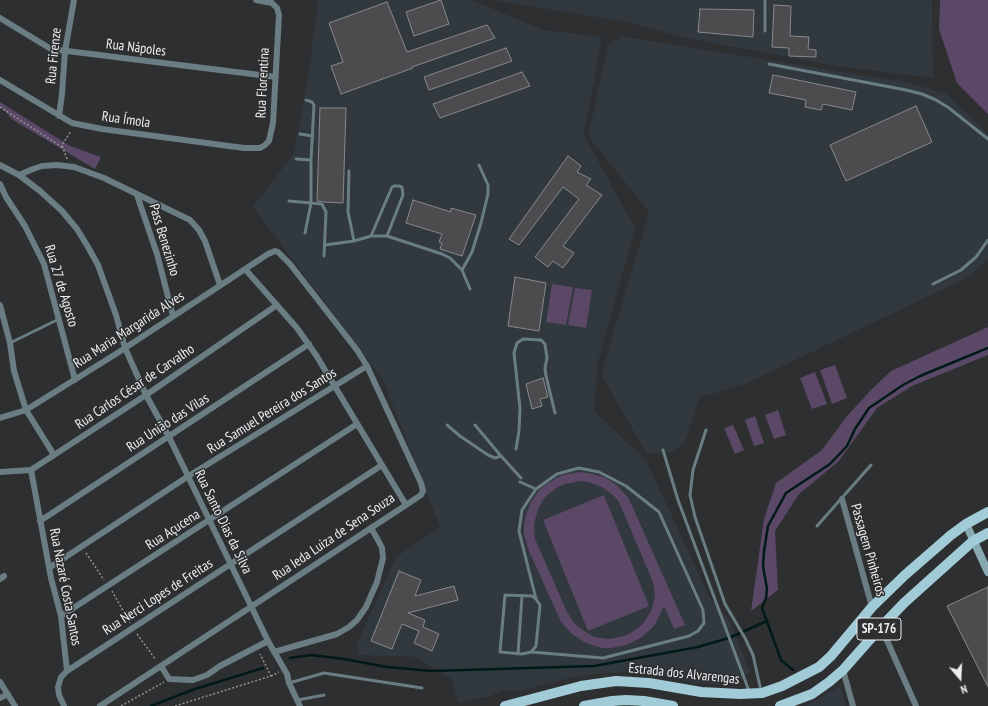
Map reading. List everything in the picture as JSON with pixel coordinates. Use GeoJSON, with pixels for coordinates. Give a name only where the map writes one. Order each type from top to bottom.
{"type":"FeatureCollection","features":[{"type":"Feature","properties":{"kind":"main road","name":"Estrada dos Alvarengas"},"geometry":{"type":"LineString","coordinates":[[505,706],[581,686],[616,681],[649,683],[701,692],[750,694],[762,693],[782,686],[819,667],[845,641],[872,607],[905,575],[948,537],[966,524],[988,512]]}},
{"type":"Feature","properties":{"kind":"main road","name":"SP-176"},"geometry":{"type":"LineString","coordinates":[[780,706],[812,694],[829,682],[843,670],[881,627],[927,582],[973,541],[988,533]]}},
{"type":"Feature","properties":{"kind":"main road"},"geometry":{"type":"LineString","coordinates":[[584,706],[612,700],[644,701],[673,706]]}},
{"type":"Feature","properties":{"kind":"street","name":"Rua Firenze"},"geometry":{"type":"LineString","coordinates":[[59,116],[65,51],[74,0]]}},
{"type":"Feature","properties":{"kind":"street","name":"Rua Florentina"},"geometry":{"type":"LineString","coordinates":[[256,0],[272,3],[278,8],[279,15],[275,110],[272,134],[269,141],[260,148]]}},
{"type":"Feature","properties":{"kind":"street","name":"Rua Nápoles"},"geometry":{"type":"LineString","coordinates":[[0,18],[51,48],[65,51],[276,77]]}},
{"type":"Feature","properties":{"kind":"street","name":"Rua Ímola"},"geometry":{"type":"LineString","coordinates":[[0,80],[72,123],[102,129],[244,148],[260,148]]}},
{"type":"Feature","properties":{"kind":"street","name":"Rua Santo Dias da Silva"},"geometry":{"type":"LineString","coordinates":[[0,165],[19,175],[40,191],[62,211],[77,229],[88,247],[105,284],[125,348],[146,395],[169,437],[187,477],[268,641],[287,674],[289,683],[299,704]]}},
{"type":"Feature","properties":{"kind":"street"},"geometry":{"type":"LineString","coordinates":[[19,175],[42,166],[74,166],[190,220],[199,230],[205,241],[220,285]]}},
{"type":"Feature","properties":{"kind":"street","name":"Rua 27 de Agosto"},"geometry":{"type":"LineString","coordinates":[[0,184],[6,197],[25,226],[44,264],[75,380]]}},
{"type":"Feature","properties":{"kind":"street","name":"Pass Benezinho"},"geometry":{"type":"LineString","coordinates":[[137,195],[157,254],[173,316]]}},
{"type":"Feature","properties":{"kind":"street","name":"Rua Maria Margarida Alves"},"geometry":{"type":"LineString","coordinates":[[0,418],[26,410],[125,348],[268,254],[275,251],[283,256],[357,350],[367,366]]}},
{"type":"Feature","properties":{"kind":"street","name":"Rua Ieda Luiza de Sena Souza"},"geometry":{"type":"LineString","coordinates":[[100,706],[406,505],[309,344],[245,269]]}},
{"type":"Feature","properties":{"kind":"street"},"geometry":{"type":"LineString","coordinates":[[0,305],[10,343],[14,371],[26,410],[54,455]]}},
{"type":"Feature","properties":{"kind":"street","name":"Rua Carlos César de Carvalho"},"geometry":{"type":"LineString","coordinates":[[0,472],[31,470],[146,395],[277,305]]}},
{"type":"Feature","properties":{"kind":"street","name":"Rua União das Vilas"},"geometry":{"type":"LineString","coordinates":[[40,520],[309,344]]}},
{"type":"Feature","properties":{"kind":"street"},"geometry":{"type":"LineString","coordinates":[[367,366],[421,483],[423,491],[421,495],[406,505]]}},
{"type":"Feature","properties":{"kind":"street","name":"Rua Samuel Pereira dos Santos"},"geometry":{"type":"LineString","coordinates":[[49,568],[187,477],[367,366]]}},
{"type":"Feature","properties":{"kind":"street","name":"Rua Açucena"},"geometry":{"type":"LineString","coordinates":[[61,616],[358,424]]}},
{"type":"Feature","properties":{"kind":"street","name":"Rua Nerci Lopes de Freitas"},"geometry":{"type":"LineString","coordinates":[[67,671],[132,627],[382,465]]}},
{"type":"Feature","properties":{"kind":"street","name":"Rua Nazaré Costa Santos"},"geometry":{"type":"LineString","coordinates":[[31,470],[49,568],[61,616],[67,671]]}},
{"type":"Feature","properties":{"kind":"street","name":"Passagem Pinheiros"},"geometry":{"type":"LineString","coordinates":[[842,499],[872,607]]}},
{"type":"Feature","properties":{"kind":"street"},"geometry":{"type":"LineString","coordinates":[[966,524],[988,572]]}},
{"type":"Feature","properties":{"kind":"street"},"geometry":{"type":"LineString","coordinates":[[274,652],[337,634],[357,620],[366,607],[377,582],[383,558],[382,548],[371,528]]}},
{"type":"Feature","properties":{"kind":"street"},"geometry":{"type":"LineString","coordinates":[[881,627],[916,706]]}},
{"type":"Feature","properties":{"kind":"street"},"geometry":{"type":"LineString","coordinates":[[161,666],[169,679],[193,680],[268,641]]}},
{"type":"Feature","properties":{"kind":"street"},"geometry":{"type":"LineString","coordinates":[[843,670],[853,706]]}},
{"type":"Feature","properties":{"kind":"street"},"geometry":{"type":"LineString","coordinates":[[64,706],[58,687],[61,677],[67,671]]}},
{"type":"Feature","properties":{"kind":"street"},"geometry":{"type":"LineString","coordinates":[[0,682],[15,706]]}},
{"type":"Feature","properties":{"kind":"street"},"geometry":{"type":"LineString","coordinates":[[0,698],[8,694]]}},
{"type":"Feature","properties":{"kind":"lane"},"geometry":{"type":"LineString","coordinates":[[765,0],[765,31]]}},
{"type":"Feature","properties":{"kind":"lane"},"geometry":{"type":"LineString","coordinates":[[769,64],[922,94],[949,108],[988,139]]}},
{"type":"Feature","properties":{"kind":"lane"},"geometry":{"type":"LineString","coordinates":[[305,233],[311,203],[311,160],[314,105],[306,100]]}},
{"type":"Feature","properties":{"kind":"lane"},"geometry":{"type":"LineString","coordinates":[[300,134],[313,136]]}},
{"type":"Feature","properties":{"kind":"lane"},"geometry":{"type":"LineString","coordinates":[[296,159],[311,160]]}},
{"type":"Feature","properties":{"kind":"lane"},"geometry":{"type":"LineString","coordinates":[[462,270],[472,252],[488,194],[488,185],[479,165]]}},
{"type":"Feature","properties":{"kind":"lane"},"geometry":{"type":"LineString","coordinates":[[349,171],[348,212],[354,241]]}},
{"type":"Feature","properties":{"kind":"lane"},"geometry":{"type":"LineString","coordinates":[[371,236],[392,187],[399,186],[402,187],[403,195],[387,236]]}},
{"type":"Feature","properties":{"kind":"lane"},"geometry":{"type":"LineString","coordinates":[[289,201],[322,204],[326,212],[324,256]]}},
{"type":"Feature","properties":{"kind":"lane"},"geometry":{"type":"LineString","coordinates":[[324,245],[354,241],[371,236],[387,236],[450,258],[462,270],[470,288]]}},
{"type":"Feature","properties":{"kind":"lane"},"geometry":{"type":"LineString","coordinates":[[933,284],[961,270],[976,257],[988,240]]}},
{"type":"Feature","properties":{"kind":"lane"},"geometry":{"type":"LineString","coordinates":[[10,343],[59,319]]}},
{"type":"Feature","properties":{"kind":"lane"},"geometry":{"type":"LineString","coordinates":[[516,449],[519,431],[520,408],[514,353],[516,343],[523,339],[541,340],[545,344],[547,358],[545,368],[546,376],[555,413]]}},
{"type":"Feature","properties":{"kind":"lane"},"geometry":{"type":"LineString","coordinates":[[476,425],[500,456],[521,478]]}},
{"type":"Feature","properties":{"kind":"lane"},"geometry":{"type":"LineString","coordinates":[[448,426],[488,455],[495,458],[500,456]]}},
{"type":"Feature","properties":{"kind":"lane"},"geometry":{"type":"LineString","coordinates":[[706,430],[693,470],[690,495],[695,517],[725,604],[745,638],[756,665],[762,693]]}},
{"type":"Feature","properties":{"kind":"lane"},"geometry":{"type":"LineString","coordinates":[[663,450],[678,500],[750,694]]}},
{"type":"Feature","properties":{"kind":"lane"},"geometry":{"type":"LineString","coordinates":[[817,526],[871,465]]}},
{"type":"Feature","properties":{"kind":"lane"},"geometry":{"type":"LineString","coordinates":[[531,652],[536,646],[540,605],[536,599],[519,531],[522,510],[536,489],[558,474],[579,468],[599,472],[626,486],[659,512],[703,610],[704,623],[698,631],[689,636],[603,658],[531,652],[518,654],[500,652],[505,595],[532,596],[536,599]]}},
{"type":"Feature","properties":{"kind":"lane"},"geometry":{"type":"LineString","coordinates":[[520,482],[536,489]]}},
{"type":"Feature","properties":{"kind":"lane"},"geometry":{"type":"LineString","coordinates":[[518,654],[522,596]]}},
{"type":"Feature","properties":{"kind":"lane"},"geometry":{"type":"LineString","coordinates":[[289,683],[324,673],[422,688]]}},
{"type":"Feature","properties":{"kind":"lane"},"geometry":{"type":"LineString","coordinates":[[299,704],[324,695]]}},
{"type":"Feature","properties":{"kind":"path"},"geometry":{"type":"LineString","coordinates":[[0,107],[62,146],[70,167]]}},
{"type":"Feature","properties":{"kind":"path"},"geometry":{"type":"LineString","coordinates":[[62,146],[70,133]]}},
{"type":"Feature","properties":{"kind":"path"},"geometry":{"type":"LineString","coordinates":[[132,627],[161,666]]}},
{"type":"Feature","properties":{"kind":"path"},"geometry":{"type":"LineString","coordinates":[[175,706],[271,676],[256,647]]}},
{"type":"Feature","properties":{"kind":"path"},"geometry":{"type":"LineString","coordinates":[[121,706],[169,679]]}},
{"type":"Feature","properties":{"kind":"shaded area"},"geometry":{"type":"Polygon","coordinates":[[[318,0],[471,0],[544,30],[602,37],[584,135],[635,228],[598,362],[594,411],[646,460],[710,598],[730,621],[750,672],[733,685],[695,683],[648,674],[626,672],[570,678],[519,691],[502,690],[491,696],[458,703],[452,680],[416,657],[358,655],[357,644],[396,557],[440,527],[383,380],[253,207],[294,153],[309,71],[318,0]]]}},
{"type":"Feature","properties":{"kind":"shaded area"},"geometry":{"type":"Polygon","coordinates":[[[494,0],[932,0],[933,78],[836,66],[685,38],[627,22],[494,0]]]}},
{"type":"Feature","properties":{"kind":"shaded area"},"geometry":{"type":"Polygon","coordinates":[[[940,0],[988,0],[988,114],[957,83],[939,29],[940,0]]]}},
{"type":"Feature","properties":{"kind":"shaded area"},"geometry":{"type":"Polygon","coordinates":[[[622,36],[910,83],[947,94],[988,134],[988,260],[967,278],[745,384],[699,398],[685,443],[669,453],[647,454],[601,375],[649,212],[588,136],[608,45],[622,36]]]}},
{"type":"Feature","properties":{"kind":"shaded area"},"geometry":{"type":"Polygon","coordinates":[[[0,102],[70,146],[101,157],[95,169],[13,120],[0,106],[0,102]]]}},
{"type":"Feature","properties":{"kind":"shaded area"},"geometry":{"type":"Polygon","coordinates":[[[552,284],[573,287],[566,325],[546,322],[552,284]]]}},
{"type":"Feature","properties":{"kind":"shaded area"},"geometry":{"type":"Polygon","coordinates":[[[575,288],[592,290],[586,328],[568,325],[575,288]]]}},
{"type":"Feature","properties":{"kind":"shaded area"},"geometry":{"type":"Polygon","coordinates":[[[988,327],[988,355],[912,386],[877,408],[838,462],[799,494],[775,531],[778,590],[751,611],[764,519],[776,483],[822,450],[847,416],[891,371],[988,327]]]}},
{"type":"Feature","properties":{"kind":"shaded area"},"geometry":{"type":"Polygon","coordinates":[[[835,365],[847,398],[832,404],[820,370],[835,365]]]}},
{"type":"Feature","properties":{"kind":"shaded area"},"geometry":{"type":"Polygon","coordinates":[[[815,372],[827,404],[812,409],[800,378],[815,372]]]}},
{"type":"Feature","properties":{"kind":"shaded area"},"geometry":{"type":"Polygon","coordinates":[[[778,410],[786,435],[774,439],[765,415],[778,410]]]}},
{"type":"Feature","properties":{"kind":"shaded area"},"geometry":{"type":"Polygon","coordinates":[[[755,416],[764,443],[754,446],[745,420],[755,416]]]}},
{"type":"Feature","properties":{"kind":"shaded area"},"geometry":{"type":"Polygon","coordinates":[[[733,425],[744,450],[735,454],[724,428],[733,425]]]}},
{"type":"Feature","properties":{"kind":"shaded area"},"geometry":{"type":"Polygon","coordinates":[[[579,472],[604,477],[618,486],[629,499],[685,625],[674,629],[664,606],[654,626],[642,637],[627,645],[602,648],[586,643],[572,634],[561,622],[529,551],[524,535],[524,526],[525,518],[531,502],[541,488],[563,475],[579,472]],[[580,481],[565,484],[558,487],[546,496],[538,509],[534,524],[535,539],[567,612],[575,624],[594,637],[609,639],[631,633],[643,624],[651,611],[655,597],[653,582],[619,502],[602,487],[580,481]]]}},
{"type":"Feature","properties":{"kind":"shaded area"},"geometry":{"type":"Polygon","coordinates":[[[604,495],[649,606],[588,631],[543,520],[604,495]]]}},
{"type":"Feature","properties":{"kind":"shaded area"},"geometry":{"type":"Polygon","coordinates":[[[840,686],[846,706],[807,706],[807,705],[840,686]]]}},
{"type":"Feature","properties":{"kind":"building"},"geometry":{"type":"Polygon","coordinates":[[[441,0],[449,24],[414,36],[406,12],[441,0]]]}},
{"type":"Feature","properties":{"kind":"building"},"geometry":{"type":"Polygon","coordinates":[[[387,2],[407,52],[487,25],[495,38],[341,94],[331,66],[343,62],[329,23],[387,2]]]}},
{"type":"Feature","properties":{"kind":"building"},"geometry":{"type":"Polygon","coordinates":[[[774,5],[791,6],[790,36],[809,37],[808,49],[816,50],[816,57],[789,56],[789,48],[772,47],[774,5]]]}},
{"type":"Feature","properties":{"kind":"building"},"geometry":{"type":"Polygon","coordinates":[[[700,9],[754,10],[753,37],[698,32],[700,9]]]}},
{"type":"Feature","properties":{"kind":"building"},"geometry":{"type":"Polygon","coordinates":[[[506,48],[512,61],[429,90],[424,77],[506,48]]]}},
{"type":"Feature","properties":{"kind":"building"},"geometry":{"type":"Polygon","coordinates":[[[522,72],[530,86],[440,118],[433,104],[522,72]]]}},
{"type":"Feature","properties":{"kind":"building"},"geometry":{"type":"Polygon","coordinates":[[[773,75],[856,92],[852,110],[823,104],[821,110],[805,107],[806,100],[769,93],[773,75]]]}},
{"type":"Feature","properties":{"kind":"building"},"geometry":{"type":"Polygon","coordinates":[[[916,106],[932,142],[846,181],[830,145],[916,106]]]}},
{"type":"Feature","properties":{"kind":"building"},"geometry":{"type":"Polygon","coordinates":[[[320,108],[346,108],[343,203],[317,201],[320,108]]]}},
{"type":"Feature","properties":{"kind":"building"},"geometry":{"type":"Polygon","coordinates":[[[568,156],[581,166],[577,172],[591,179],[586,185],[602,195],[563,246],[574,253],[563,268],[553,261],[548,267],[535,257],[579,199],[563,187],[519,245],[509,239],[568,156]]]}},
{"type":"Feature","properties":{"kind":"building"},"geometry":{"type":"Polygon","coordinates":[[[413,200],[451,212],[451,208],[476,215],[462,256],[440,249],[442,243],[439,242],[442,234],[406,223],[413,200]]]}},
{"type":"Feature","properties":{"kind":"building"},"geometry":{"type":"Polygon","coordinates":[[[515,277],[546,283],[539,331],[508,326],[515,277]]]}},
{"type":"Feature","properties":{"kind":"building"},"geometry":{"type":"Polygon","coordinates":[[[543,378],[548,397],[540,399],[542,406],[532,409],[526,384],[543,378]]]}},
{"type":"Feature","properties":{"kind":"building"},"geometry":{"type":"Polygon","coordinates":[[[399,571],[421,580],[415,596],[454,586],[458,600],[408,613],[425,620],[423,627],[439,634],[432,651],[414,643],[419,631],[402,624],[392,649],[371,641],[399,571]]]}},
{"type":"Feature","properties":{"kind":"building"},"geometry":{"type":"Polygon","coordinates":[[[988,587],[988,687],[947,606],[988,587]]]}},
{"type":"Feature","properties":{"kind":"waterway"},"geometry":{"type":"LineString","coordinates":[[793,670],[781,660],[762,608],[766,598],[767,589],[763,566],[768,526],[786,493],[830,464],[847,446],[855,429],[869,408],[903,385],[920,376],[988,348]]}},
{"type":"Feature","properties":{"kind":"waterway"},"geometry":{"type":"LineString","coordinates":[[290,658],[311,655],[387,667],[432,671],[594,666],[698,647],[729,638],[767,621]]}},
{"type":"Feature","properties":{"kind":"waterway"},"geometry":{"type":"LineString","coordinates":[[151,706],[195,689],[263,668]]}}]}
